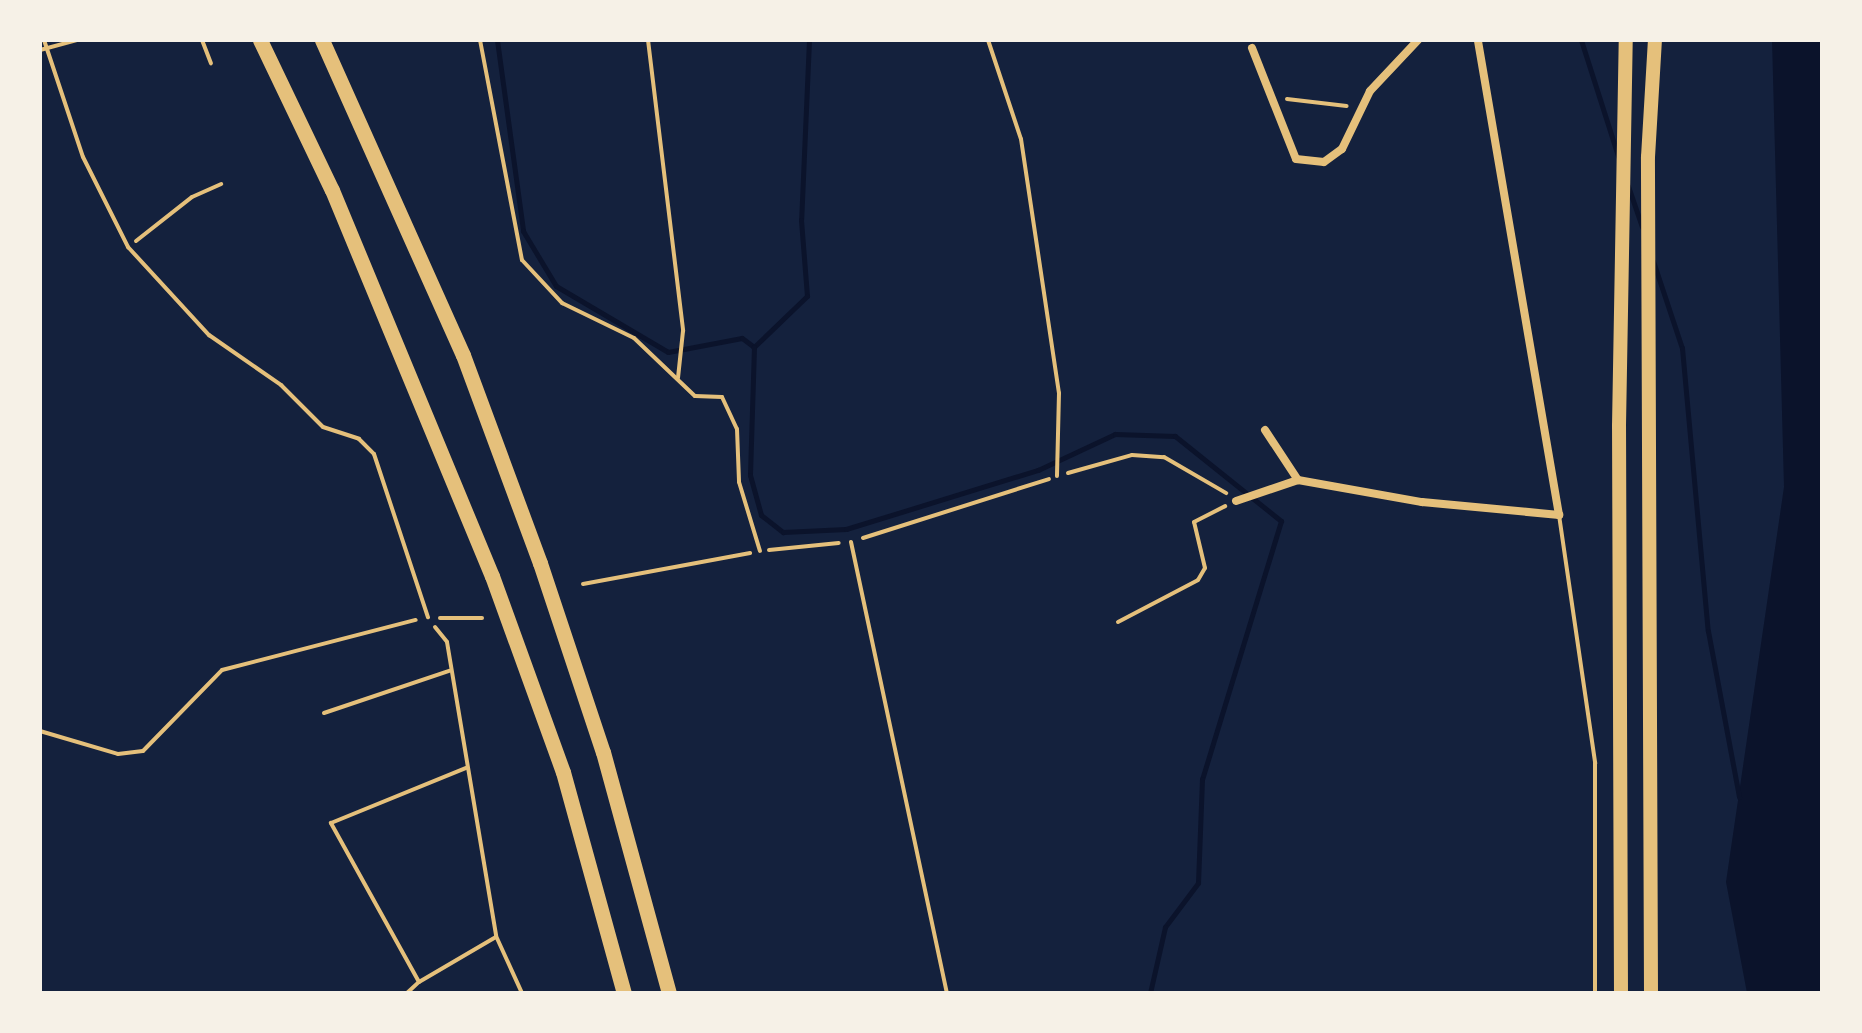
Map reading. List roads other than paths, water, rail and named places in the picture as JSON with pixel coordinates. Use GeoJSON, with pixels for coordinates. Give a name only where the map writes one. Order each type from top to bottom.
{"type":"FeatureCollection","features":[{"type":"Feature","properties":{"kind":"highway"},"geometry":{"type":"LineString","coordinates":[[260,40],[332,190],[492,576],[563,772],[624,993]]}},
{"type":"Feature","properties":{"kind":"highway"},"geometry":{"type":"LineString","coordinates":[[322,40],[463,355],[534,546],[603,752],[669,993]]}},
{"type":"Feature","properties":{"kind":"highway"},"geometry":{"type":"LineString","coordinates":[[1622,993],[1619,426],[1626,40]]}},
{"type":"Feature","properties":{"kind":"highway"},"geometry":{"type":"LineString","coordinates":[[1651,993],[1648,157],[1655,40]]}},
{"type":"Feature","properties":{"kind":"street"},"geometry":{"type":"LineString","coordinates":[[1252,48],[1296,160],[1305,162],[1336,156],[1370,91],[1418,40]]}},
{"type":"Feature","properties":{"kind":"street"},"geometry":{"type":"LineString","coordinates":[[1236,501],[1298,480],[1422,502],[1559,515],[1478,40]]}},
{"type":"Feature","properties":{"kind":"street"},"geometry":{"type":"LineString","coordinates":[[1264,430],[1298,480]]}},
{"type":"Feature","properties":{"kind":"lane"},"geometry":{"type":"LineString","coordinates":[[44,40],[42,49],[84,157],[128,247],[209,335],[281,385],[323,427],[358,439],[374,454],[428,617]]}},
{"type":"Feature","properties":{"kind":"lane"},"geometry":{"type":"LineString","coordinates":[[42,49],[78,40]]}},
{"type":"Feature","properties":{"kind":"lane"},"geometry":{"type":"LineString","coordinates":[[480,40],[522,260],[562,303],[634,338],[695,396],[722,397],[737,429],[740,482],[760,552]]}},
{"type":"Feature","properties":{"kind":"lane"},"geometry":{"type":"LineString","coordinates":[[648,40],[682,331],[678,378]]}},
{"type":"Feature","properties":{"kind":"lane"},"geometry":{"type":"LineString","coordinates":[[988,40],[1020,139],[1059,393],[1054,436],[1057,476]]}},
{"type":"Feature","properties":{"kind":"lane"},"geometry":{"type":"LineString","coordinates":[[1559,515],[1595,764],[1595,993]]}},
{"type":"Feature","properties":{"kind":"lane"},"geometry":{"type":"LineString","coordinates":[[850,542],[946,993]]}},
{"type":"Feature","properties":{"kind":"water"},"geometry":{"type":"Polygon","coordinates":[[[1772,40],[1822,40],[1822,993],[1747,993],[1726,882],[1784,487],[1772,40]]]}},
{"type":"Feature","properties":{"kind":"waterway"},"geometry":{"type":"LineString","coordinates":[[497,40],[523,231],[556,286],[668,352],[742,338],[754,347]]}},
{"type":"Feature","properties":{"kind":"waterway"},"geometry":{"type":"LineString","coordinates":[[809,40],[801,220],[807,296],[754,347],[750,475],[761,515],[783,532],[846,529],[1038,470],[1115,434],[1175,436],[1281,521],[1202,779],[1198,883],[1165,927],[1150,993]]}},
{"type":"Feature","properties":{"kind":"waterway"},"geometry":{"type":"LineString","coordinates":[[1581,40],[1618,156]]}},
{"type":"Feature","properties":{"kind":"waterway"},"geometry":{"type":"LineString","coordinates":[[1628,186],[1642,227]]}},
{"type":"Feature","properties":{"kind":"waterway"},"geometry":{"type":"LineString","coordinates":[[1653,261],[1682,348],[1708,631],[1739,797]]}}]}
